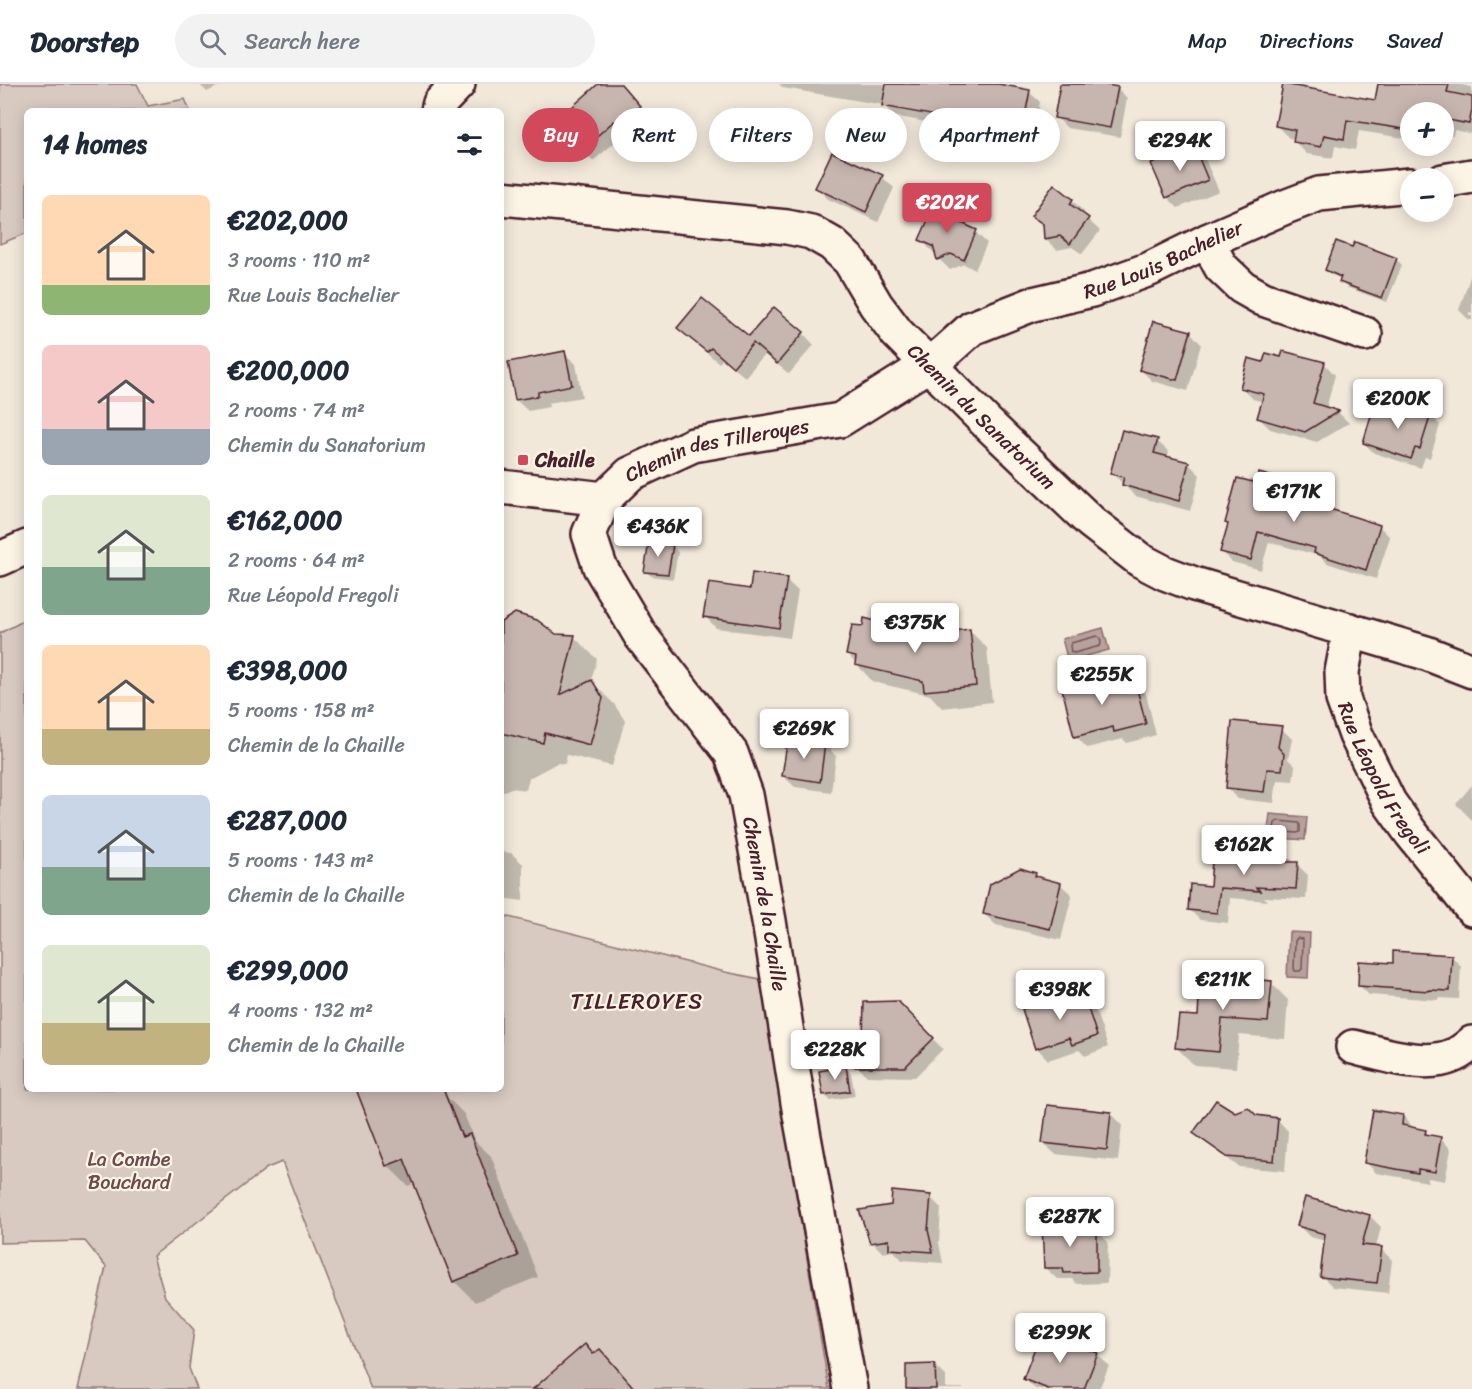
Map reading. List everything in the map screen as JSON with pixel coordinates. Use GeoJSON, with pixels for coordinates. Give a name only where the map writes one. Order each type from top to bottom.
{"type":"FeatureCollection","features":[{"type":"Feature","properties":{"kind":"street"},"geometry":{"type":"LineString","coordinates":[[439,108],[440,103],[458,84]]}},
{"type":"Feature","properties":{"kind":"street"},"geometry":{"type":"LineString","coordinates":[[1454,179],[1472,176]]}},
{"type":"Feature","properties":{"kind":"street","name":"Rue Louis Bachelier"},"geometry":{"type":"LineString","coordinates":[[928,365],[972,328],[1033,304],[1092,290],[1150,269],[1207,241],[1319,194],[1400,185]]}},
{"type":"Feature","properties":{"kind":"street","name":"Chemin du Sanatorium"},"geometry":{"type":"LineString","coordinates":[[504,198],[787,227],[811,232],[832,244],[850,261],[876,305],[897,333],[928,365],[1091,522],[1140,560],[1194,584],[1426,653],[1472,671]]}},
{"type":"Feature","properties":{"kind":"street"},"geometry":{"type":"LineString","coordinates":[[1207,241],[1221,267],[1242,287],[1263,299],[1365,334]]}},
{"type":"Feature","properties":{"kind":"street","name":"Chemin des Tilleroyes"},"geometry":{"type":"LineString","coordinates":[[504,487],[604,499],[630,474],[693,444],[840,420],[928,365]]}},
{"type":"Feature","properties":{"kind":"street","name":"Chemin de la Chaille"},"geometry":{"type":"LineString","coordinates":[[604,499],[589,534],[600,567],[641,636],[731,753],[746,795],[800,1115],[850,1389]]}},
{"type":"Feature","properties":{"kind":"street"},"geometry":{"type":"LineString","coordinates":[[0,559],[24,548]]}},
{"type":"Feature","properties":{"kind":"street","name":"Rue Léopold Fregoli"},"geometry":{"type":"LineString","coordinates":[[1350,630],[1342,672],[1343,699],[1356,735],[1389,802],[1411,834],[1472,909]]}},
{"type":"Feature","properties":{"kind":"street"},"geometry":{"type":"LineString","coordinates":[[1353,1047],[1407,1059],[1431,1061],[1452,1056],[1472,1043]]}},
{"type":"Feature","properties":{"kind":"green space"},"geometry":{"type":"Polygon","coordinates":[[[0,84],[137,84],[148,106],[185,99],[189,108],[24,108],[24,234],[0,244],[0,84]]]}},
{"type":"Feature","properties":{"kind":"green space","name":"La Combe Bouchard"},"geometry":{"type":"Polygon","coordinates":[[[24,621],[24,1092],[504,1092],[504,916],[760,979],[829,1389],[371,1389],[282,1162],[267,1168],[153,1256],[165,1297],[194,1330],[189,1368],[197,1389],[78,1389],[106,1267],[85,1241],[0,1243],[0,633],[24,621]]]}},
{"type":"Feature","properties":{"kind":"water"},"geometry":{"type":"Polygon","coordinates":[[[1103,628],[1109,650],[1068,661],[1062,639],[1103,628]]]}},
{"type":"Feature","properties":{"kind":"water"},"geometry":{"type":"Polygon","coordinates":[[[1270,814],[1307,817],[1305,840],[1267,837],[1270,814]]]}},
{"type":"Feature","properties":{"kind":"water"},"geometry":{"type":"Polygon","coordinates":[[[1289,932],[1310,933],[1308,978],[1287,977],[1289,932]]]}},
{"type":"Feature","properties":{"kind":"building"},"geometry":{"type":"Polygon","coordinates":[[[598,84],[621,84],[640,106],[638,108],[611,108],[611,124],[599,134],[599,108],[571,108],[598,84]]]}},
{"type":"Feature","properties":{"kind":"building"},"geometry":{"type":"Polygon","coordinates":[[[886,84],[998,84],[1030,90],[1027,108],[919,108],[919,113],[907,111],[907,108],[882,106],[886,84]]]}},
{"type":"Feature","properties":{"kind":"building"},"geometry":{"type":"Polygon","coordinates":[[[1060,84],[1103,84],[1118,87],[1110,128],[1060,119],[1060,108],[1056,108],[1060,84]]]}},
{"type":"Feature","properties":{"kind":"building"},"geometry":{"type":"Polygon","coordinates":[[[1283,84],[1375,100],[1378,84],[1449,84],[1447,92],[1472,97],[1469,124],[1454,121],[1454,102],[1400,102],[1400,128],[1347,120],[1344,139],[1324,135],[1321,147],[1293,142],[1295,130],[1275,126],[1283,84]]]}},
{"type":"Feature","properties":{"kind":"building"},"geometry":{"type":"Polygon","coordinates":[[[1194,146],[1208,180],[1166,198],[1151,164],[1194,146]]]}},
{"type":"Feature","properties":{"kind":"building"},"geometry":{"type":"Polygon","coordinates":[[[827,162],[854,162],[883,175],[866,212],[815,188],[827,162]]]}},
{"type":"Feature","properties":{"kind":"building"},"geometry":{"type":"Polygon","coordinates":[[[1054,184],[1073,199],[1070,204],[1089,218],[1070,244],[1060,236],[1044,239],[1043,224],[1031,216],[1054,184]]]}},
{"type":"Feature","properties":{"kind":"building"},"geometry":{"type":"Polygon","coordinates":[[[935,204],[958,214],[955,220],[977,230],[964,260],[951,254],[937,260],[933,246],[919,240],[935,204]]]}},
{"type":"Feature","properties":{"kind":"building"},"geometry":{"type":"Polygon","coordinates":[[[1336,241],[1352,247],[1355,242],[1397,258],[1382,298],[1339,282],[1341,277],[1325,270],[1336,241]]]}},
{"type":"Feature","properties":{"kind":"building"},"geometry":{"type":"Polygon","coordinates":[[[702,298],[749,336],[774,307],[804,332],[777,364],[753,343],[733,367],[711,348],[707,352],[677,328],[702,298]]]}},
{"type":"Feature","properties":{"kind":"building"},"geometry":{"type":"Polygon","coordinates":[[[1153,321],[1191,331],[1177,380],[1139,370],[1153,321]]]}},
{"type":"Feature","properties":{"kind":"building"},"geometry":{"type":"Polygon","coordinates":[[[565,351],[572,385],[538,392],[538,396],[515,400],[508,362],[565,351]]]}},
{"type":"Feature","properties":{"kind":"building"},"geometry":{"type":"Polygon","coordinates":[[[1283,351],[1325,362],[1313,403],[1339,411],[1305,432],[1257,418],[1264,394],[1240,388],[1248,358],[1263,362],[1266,353],[1281,357],[1283,351]]]}},
{"type":"Feature","properties":{"kind":"building"},"geometry":{"type":"Polygon","coordinates":[[[1391,402],[1431,414],[1420,449],[1415,448],[1411,459],[1363,443],[1372,412],[1387,416],[1391,402]]]}},
{"type":"Feature","properties":{"kind":"building"},"geometry":{"type":"Polygon","coordinates":[[[1122,430],[1158,439],[1154,453],[1189,462],[1179,501],[1122,485],[1124,477],[1110,474],[1122,430]]]}},
{"type":"Feature","properties":{"kind":"building"},"geometry":{"type":"Polygon","coordinates":[[[1259,473],[1306,486],[1302,500],[1380,525],[1366,570],[1314,553],[1315,548],[1258,532],[1251,560],[1220,552],[1237,478],[1257,483],[1259,473]]]}},
{"type":"Feature","properties":{"kind":"building"},"geometry":{"type":"Polygon","coordinates":[[[649,542],[673,545],[668,574],[644,572],[649,542]]]}},
{"type":"Feature","properties":{"kind":"building"},"geometry":{"type":"Polygon","coordinates":[[[752,573],[787,578],[779,628],[703,617],[709,583],[750,589],[752,573]]]}},
{"type":"Feature","properties":{"kind":"building"},"geometry":{"type":"Polygon","coordinates":[[[515,613],[537,620],[556,634],[575,635],[560,695],[592,680],[603,698],[590,745],[545,733],[543,743],[504,734],[504,620],[515,613]]]}},
{"type":"Feature","properties":{"kind":"building"},"geometry":{"type":"Polygon","coordinates":[[[864,618],[927,634],[970,629],[976,686],[924,691],[923,681],[855,665],[856,657],[846,655],[852,625],[863,626],[864,618]]]}},
{"type":"Feature","properties":{"kind":"building"},"geometry":{"type":"Polygon","coordinates":[[[1089,676],[1112,686],[1135,681],[1146,724],[1114,732],[1113,727],[1074,737],[1062,688],[1070,680],[1089,676]]]}},
{"type":"Feature","properties":{"kind":"building"},"geometry":{"type":"Polygon","coordinates":[[[1232,721],[1282,726],[1278,747],[1284,754],[1282,770],[1267,769],[1264,792],[1226,788],[1232,721]]]}},
{"type":"Feature","properties":{"kind":"building"},"geometry":{"type":"Polygon","coordinates":[[[788,737],[825,743],[820,782],[782,776],[788,737]]]}},
{"type":"Feature","properties":{"kind":"building"},"geometry":{"type":"Polygon","coordinates":[[[1226,846],[1284,851],[1283,862],[1298,862],[1296,889],[1256,887],[1260,891],[1220,888],[1217,913],[1188,910],[1190,884],[1210,886],[1212,861],[1225,862],[1226,846]]]}},
{"type":"Feature","properties":{"kind":"building"},"geometry":{"type":"Polygon","coordinates":[[[1020,868],[1036,873],[1035,876],[1061,883],[1050,929],[983,914],[990,884],[1020,868]]]}},
{"type":"Feature","properties":{"kind":"building"},"geometry":{"type":"Polygon","coordinates":[[[1393,951],[1452,955],[1450,991],[1358,986],[1359,961],[1393,963],[1393,951]]]}},
{"type":"Feature","properties":{"kind":"building"},"geometry":{"type":"Polygon","coordinates":[[[1221,976],[1272,981],[1268,1022],[1222,1019],[1219,1052],[1175,1048],[1179,1015],[1198,1016],[1200,982],[1220,984],[1221,976]]]}},
{"type":"Feature","properties":{"kind":"building"},"geometry":{"type":"Polygon","coordinates":[[[1082,990],[1097,1036],[1072,1045],[1069,1038],[1035,1049],[1022,1009],[1082,990]]]}},
{"type":"Feature","properties":{"kind":"building"},"geometry":{"type":"Polygon","coordinates":[[[898,1001],[934,1038],[905,1067],[855,1067],[856,1037],[863,1037],[864,1002],[898,1001]]]}},
{"type":"Feature","properties":{"kind":"building"},"geometry":{"type":"Polygon","coordinates":[[[846,1066],[850,1091],[823,1095],[819,1071],[846,1066]]]}},
{"type":"Feature","properties":{"kind":"building"},"geometry":{"type":"Polygon","coordinates":[[[357,1092],[444,1092],[462,1137],[470,1134],[518,1256],[453,1282],[404,1159],[386,1166],[357,1092]]]}},
{"type":"Feature","properties":{"kind":"building"},"geometry":{"type":"Polygon","coordinates":[[[1216,1100],[1235,1112],[1248,1107],[1256,1115],[1278,1118],[1274,1161],[1227,1157],[1193,1133],[1216,1100]]]}},
{"type":"Feature","properties":{"kind":"building"},"geometry":{"type":"Polygon","coordinates":[[[1047,1105],[1111,1112],[1107,1150],[1042,1143],[1047,1105]]]}},
{"type":"Feature","properties":{"kind":"building"},"geometry":{"type":"Polygon","coordinates":[[[1373,1110],[1403,1115],[1402,1125],[1426,1130],[1425,1134],[1441,1137],[1435,1172],[1418,1169],[1418,1173],[1364,1163],[1373,1110]]]}},
{"type":"Feature","properties":{"kind":"building"},"geometry":{"type":"Polygon","coordinates":[[[892,1191],[931,1195],[928,1230],[933,1252],[889,1249],[889,1240],[870,1243],[859,1210],[891,1205],[892,1191]]]}},
{"type":"Feature","properties":{"kind":"building"},"geometry":{"type":"Polygon","coordinates":[[[1305,1197],[1370,1215],[1362,1245],[1382,1247],[1377,1283],[1320,1277],[1325,1234],[1297,1226],[1305,1197]]]}},
{"type":"Feature","properties":{"kind":"building"},"geometry":{"type":"Polygon","coordinates":[[[1084,1223],[1084,1229],[1097,1229],[1097,1272],[1064,1273],[1063,1268],[1044,1268],[1042,1225],[1084,1223]]]}},
{"type":"Feature","properties":{"kind":"building"},"geometry":{"type":"Polygon","coordinates":[[[1041,1332],[1098,1353],[1084,1389],[1048,1389],[1023,1379],[1041,1332]]]}},
{"type":"Feature","properties":{"kind":"building"},"geometry":{"type":"Polygon","coordinates":[[[585,1344],[593,1354],[600,1349],[635,1389],[533,1389],[585,1344]]]}},
{"type":"Feature","properties":{"kind":"building"},"geometry":{"type":"Polygon","coordinates":[[[935,1364],[936,1389],[906,1389],[906,1365],[935,1364]]]}},
{"type":"Feature","properties":{"kind":"place","name":"Chaille"},"geometry":{"type":"Point","coordinates":[523,460]}},
{"type":"Feature","properties":{"kind":"district","name":"TILLEROYES"},"geometry":{"type":"Point","coordinates":[637,1001]}}]}
